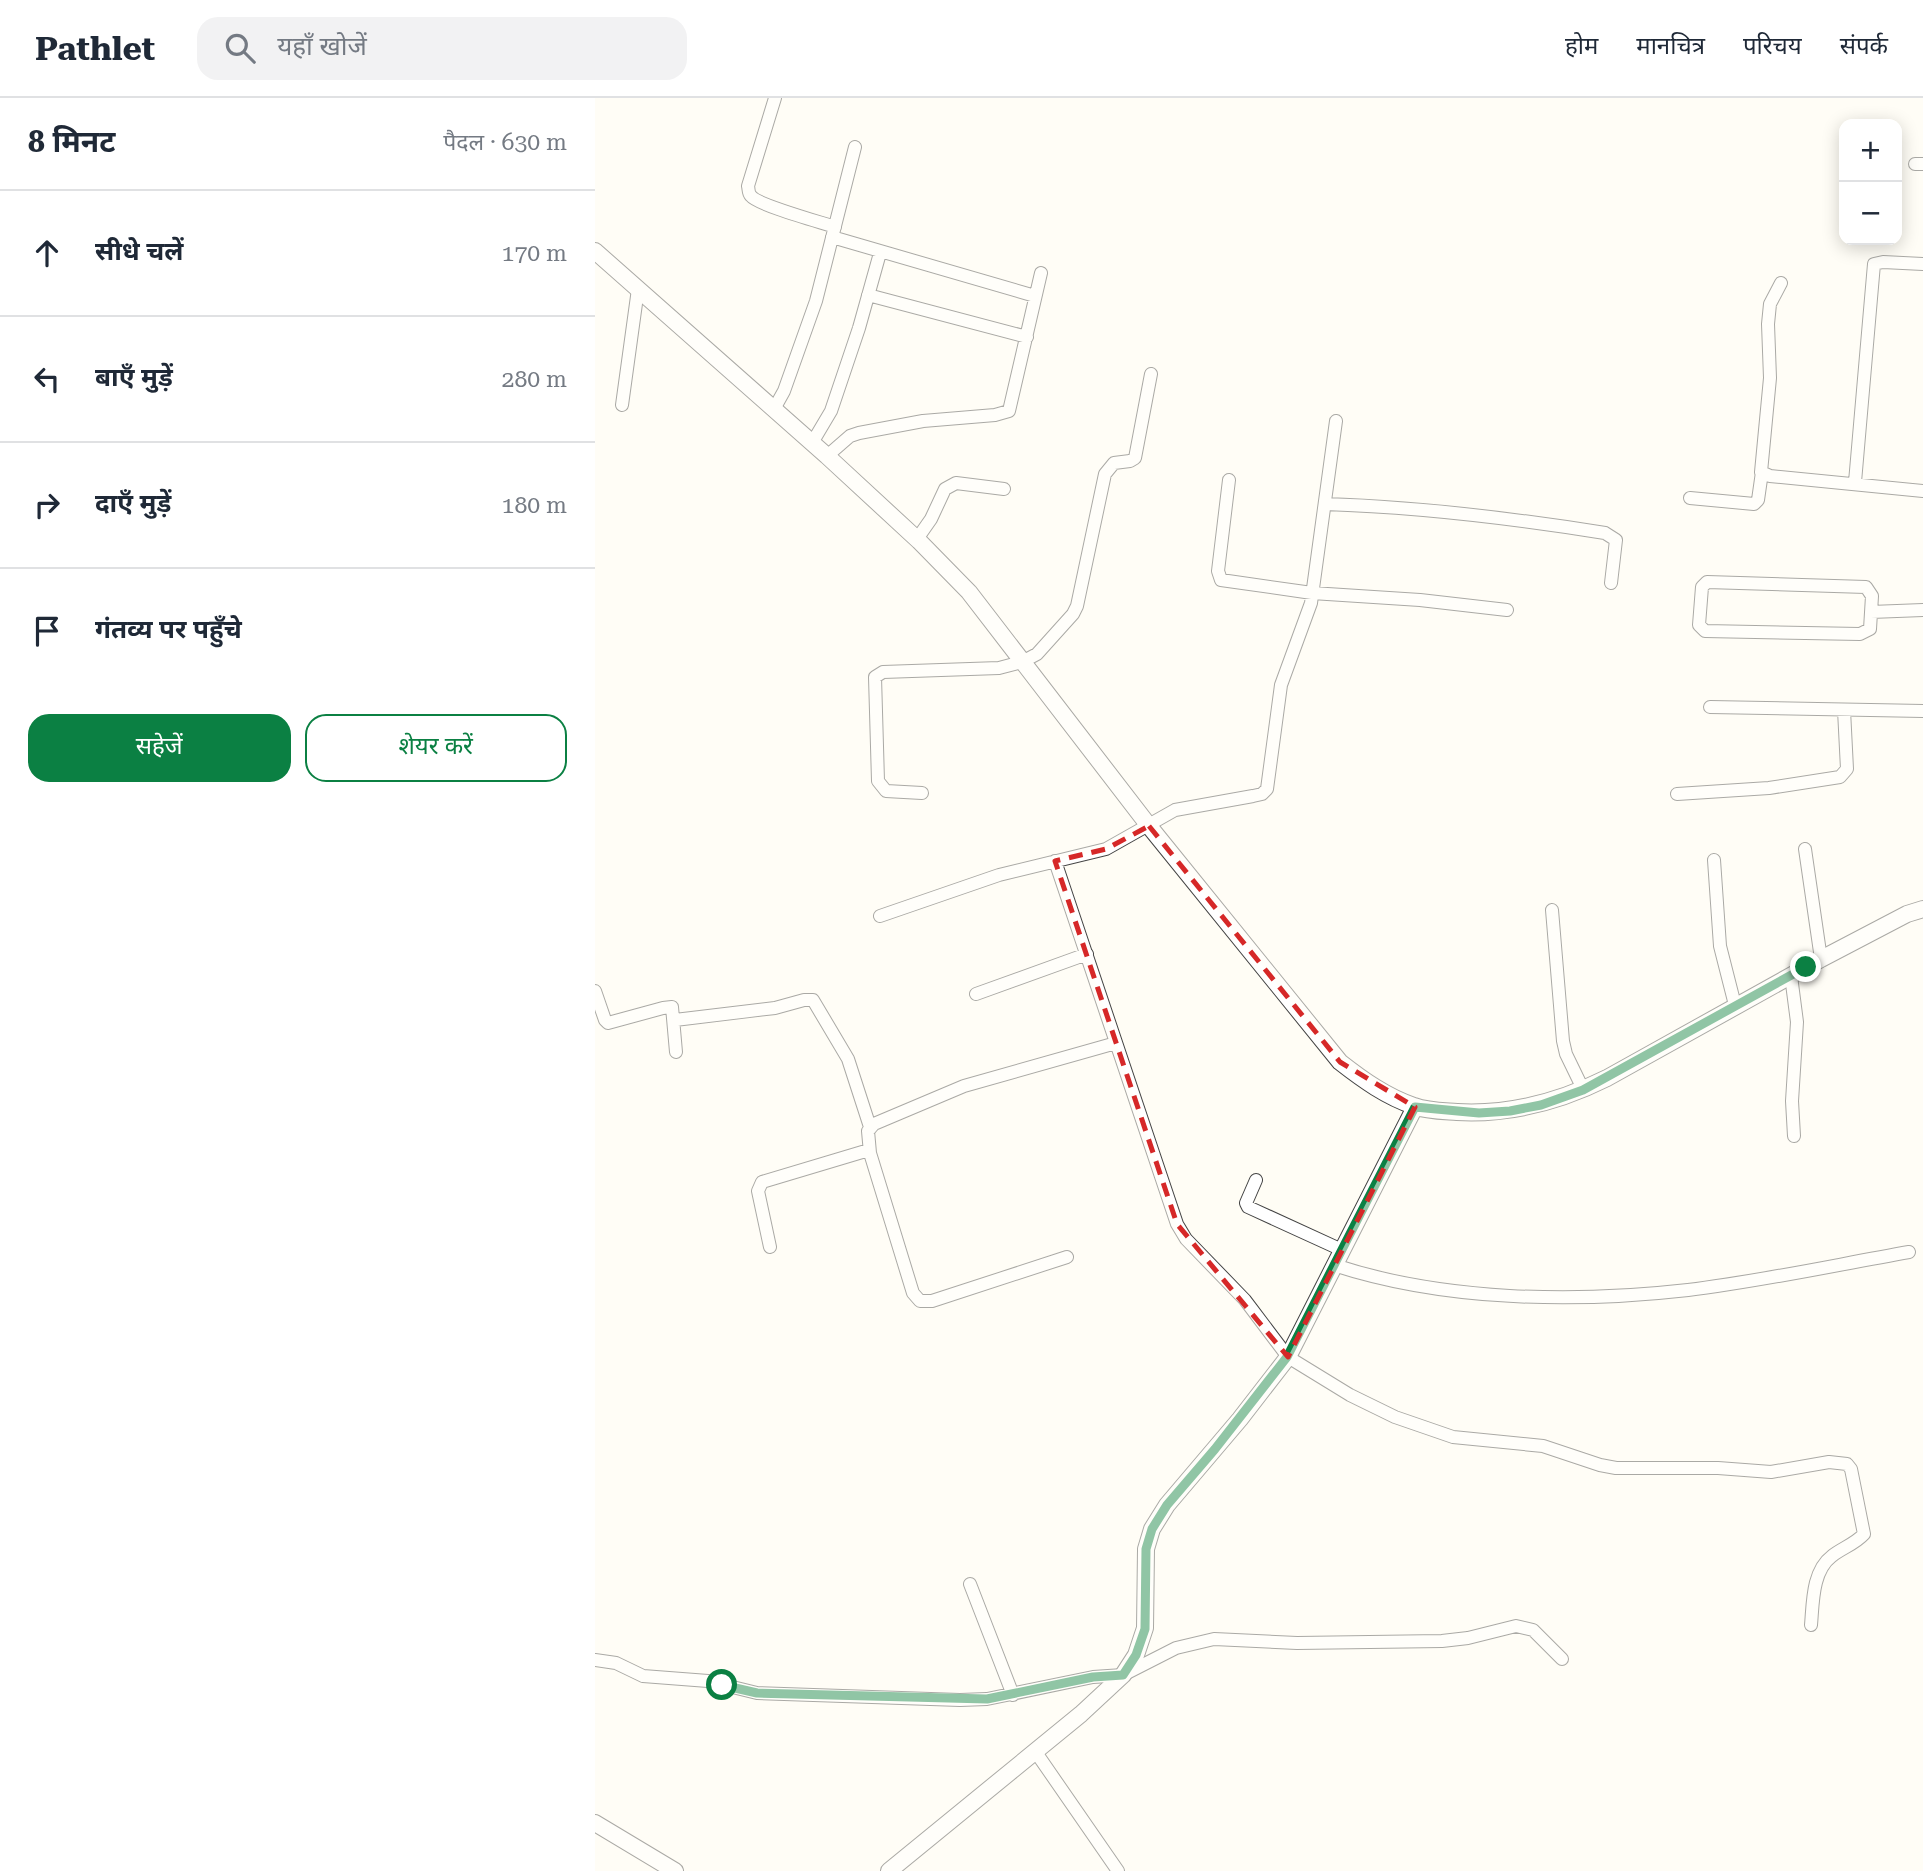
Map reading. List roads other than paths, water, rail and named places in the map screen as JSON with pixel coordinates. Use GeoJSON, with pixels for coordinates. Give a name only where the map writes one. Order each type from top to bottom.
{"type":"FeatureCollection","features":[{"type":"Feature","properties":{"kind":"street"},"geometry":{"type":"LineString","coordinates":[[775,98],[748,186],[751,196],[880,253],[1035,296]]}},
{"type":"Feature","properties":{"kind":"street"},"geometry":{"type":"LineString","coordinates":[[779,399],[816,301],[855,147]]}},
{"type":"Feature","properties":{"kind":"street"},"geometry":{"type":"LineString","coordinates":[[595,251],[638,289],[779,399],[925,528],[968,592],[1029,658],[1340,1062],[1369,1084],[1415,1107],[1479,1113],[1541,1105],[1578,1079],[1732,995],[1791,976],[1819,948],[1923,909]]}},
{"type":"Feature","properties":{"kind":"street"},"geometry":{"type":"LineString","coordinates":[[818,434],[831,411],[859,328],[880,253]]}},
{"type":"Feature","properties":{"kind":"street"},"geometry":{"type":"LineString","coordinates":[[1855,482],[1874,264],[1923,264]]}},
{"type":"Feature","properties":{"kind":"street"},"geometry":{"type":"LineString","coordinates":[[834,449],[850,436],[882,428],[1004,414],[1011,405],[1041,273]]}},
{"type":"Feature","properties":{"kind":"street"},"geometry":{"type":"LineString","coordinates":[[1690,498],[1754,504],[1758,500],[1770,378],[1770,304],[1781,283]]}},
{"type":"Feature","properties":{"kind":"street"},"geometry":{"type":"LineString","coordinates":[[622,405],[638,289]]}},
{"type":"Feature","properties":{"kind":"street"},"geometry":{"type":"LineString","coordinates":[[868,295],[1027,337]]}},
{"type":"Feature","properties":{"kind":"street"},"geometry":{"type":"LineString","coordinates":[[922,793],[886,791],[878,781],[875,681],[878,673],[999,668],[1029,658],[1076,610],[1105,474],[1114,463],[1135,458],[1151,374]]}},
{"type":"Feature","properties":{"kind":"street"},"geometry":{"type":"LineString","coordinates":[[880,916],[999,875],[1106,849],[1175,810],[1262,794],[1267,789],[1281,685],[1301,634],[1312,593],[1336,421]]}},
{"type":"Feature","properties":{"kind":"street"},"geometry":{"type":"LineString","coordinates":[[1762,472],[1770,476],[1855,482],[1923,491]]}},
{"type":"Feature","properties":{"kind":"street"},"geometry":{"type":"LineString","coordinates":[[1229,480],[1219,577],[1226,582],[1312,593],[1420,600],[1507,610]]}},
{"type":"Feature","properties":{"kind":"street"},"geometry":{"type":"LineString","coordinates":[[925,528],[945,489],[952,483],[1004,489]]}},
{"type":"Feature","properties":{"kind":"street"},"geometry":{"type":"LineString","coordinates":[[1325,504],[1386,506],[1487,515],[1605,533],[1616,540],[1611,583]]}},
{"type":"Feature","properties":{"kind":"street"},"geometry":{"type":"LineString","coordinates":[[1707,582],[1860,585],[1870,591],[1871,612],[1870,629],[1860,634],[1710,631],[1701,629],[1699,625],[1702,587],[1707,582]]}},
{"type":"Feature","properties":{"kind":"street"},"geometry":{"type":"LineString","coordinates":[[1871,612],[1923,610]]}},
{"type":"Feature","properties":{"kind":"street"},"geometry":{"type":"LineString","coordinates":[[1710,707],[1923,711]]}},
{"type":"Feature","properties":{"kind":"street"},"geometry":{"type":"LineString","coordinates":[[1677,794],[1769,788],[1844,775],[1847,769],[1844,710]]}},
{"type":"Feature","properties":{"kind":"street"},"geometry":{"type":"LineString","coordinates":[[1805,849],[1819,948]]}},
{"type":"Feature","properties":{"kind":"street"},"geometry":{"type":"LineString","coordinates":[[1714,860],[1717,926],[1732,995]]}},
{"type":"Feature","properties":{"kind":"street"},"geometry":{"type":"LineString","coordinates":[[1055,861],[1180,1230],[1245,1300],[1287,1357],[1375,1408],[1429,1429],[1470,1440],[1543,1446],[1600,1465],[1616,1468],[1718,1468],[1771,1472],[1829,1462],[1847,1464],[1851,1469],[1864,1534],[1829,1558],[1821,1569],[1814,1595],[1811,1625]]}},
{"type":"Feature","properties":{"kind":"street"},"geometry":{"type":"LineString","coordinates":[[1552,910],[1563,1041],[1578,1079]]}},
{"type":"Feature","properties":{"kind":"street"},"geometry":{"type":"LineString","coordinates":[[976,994],[1087,954]]}},
{"type":"Feature","properties":{"kind":"street"},"geometry":{"type":"LineString","coordinates":[[1791,976],[1797,1022],[1792,1101],[1794,1136]]}},
{"type":"Feature","properties":{"kind":"street"},"geometry":{"type":"LineString","coordinates":[[595,991],[608,1023],[669,1007],[673,1009],[676,1052]]}},
{"type":"Feature","properties":{"kind":"street"},"geometry":{"type":"LineString","coordinates":[[675,1020],[775,1008],[813,1000],[848,1059],[870,1127],[867,1135],[869,1150],[913,1293],[920,1301],[932,1301],[1067,1257]]}},
{"type":"Feature","properties":{"kind":"street"},"geometry":{"type":"LineString","coordinates":[[870,1127],[944,1093],[1116,1043]]}},
{"type":"Feature","properties":{"kind":"street"},"geometry":{"type":"LineString","coordinates":[[1123,1675],[1136,1655],[1145,1629],[1146,1549],[1152,1529],[1167,1505],[1240,1419],[1287,1357],[1415,1107]]}},
{"type":"Feature","properties":{"kind":"street"},"geometry":{"type":"LineString","coordinates":[[770,1247],[758,1191],[762,1182],[869,1150]]}},
{"type":"Feature","properties":{"kind":"street"},"geometry":{"type":"LineString","coordinates":[[1256,1180],[1245,1203],[1248,1207],[1342,1250]]}},
{"type":"Feature","properties":{"kind":"street"},"geometry":{"type":"LineString","coordinates":[[1334,1265],[1423,1288],[1594,1297],[1700,1288],[1909,1252]]}},
{"type":"Feature","properties":{"kind":"street"},"geometry":{"type":"LineString","coordinates":[[970,1584],[1013,1695]]}},
{"type":"Feature","properties":{"kind":"street"},"geometry":{"type":"LineString","coordinates":[[889,1871],[1123,1675],[1176,1648],[1215,1639],[1297,1643],[1442,1641],[1468,1638],[1516,1626],[1533,1630],[1562,1659]]}},
{"type":"Feature","properties":{"kind":"street"},"geometry":{"type":"LineString","coordinates":[[595,1660],[616,1663],[643,1676],[708,1681],[757,1693],[960,1700],[987,1699],[1093,1677],[1123,1675]]}},
{"type":"Feature","properties":{"kind":"street"},"geometry":{"type":"LineString","coordinates":[[1035,1751],[1118,1871]]}},
{"type":"Feature","properties":{"kind":"street"},"geometry":{"type":"LineString","coordinates":[[595,1823],[675,1871]]}}]}
